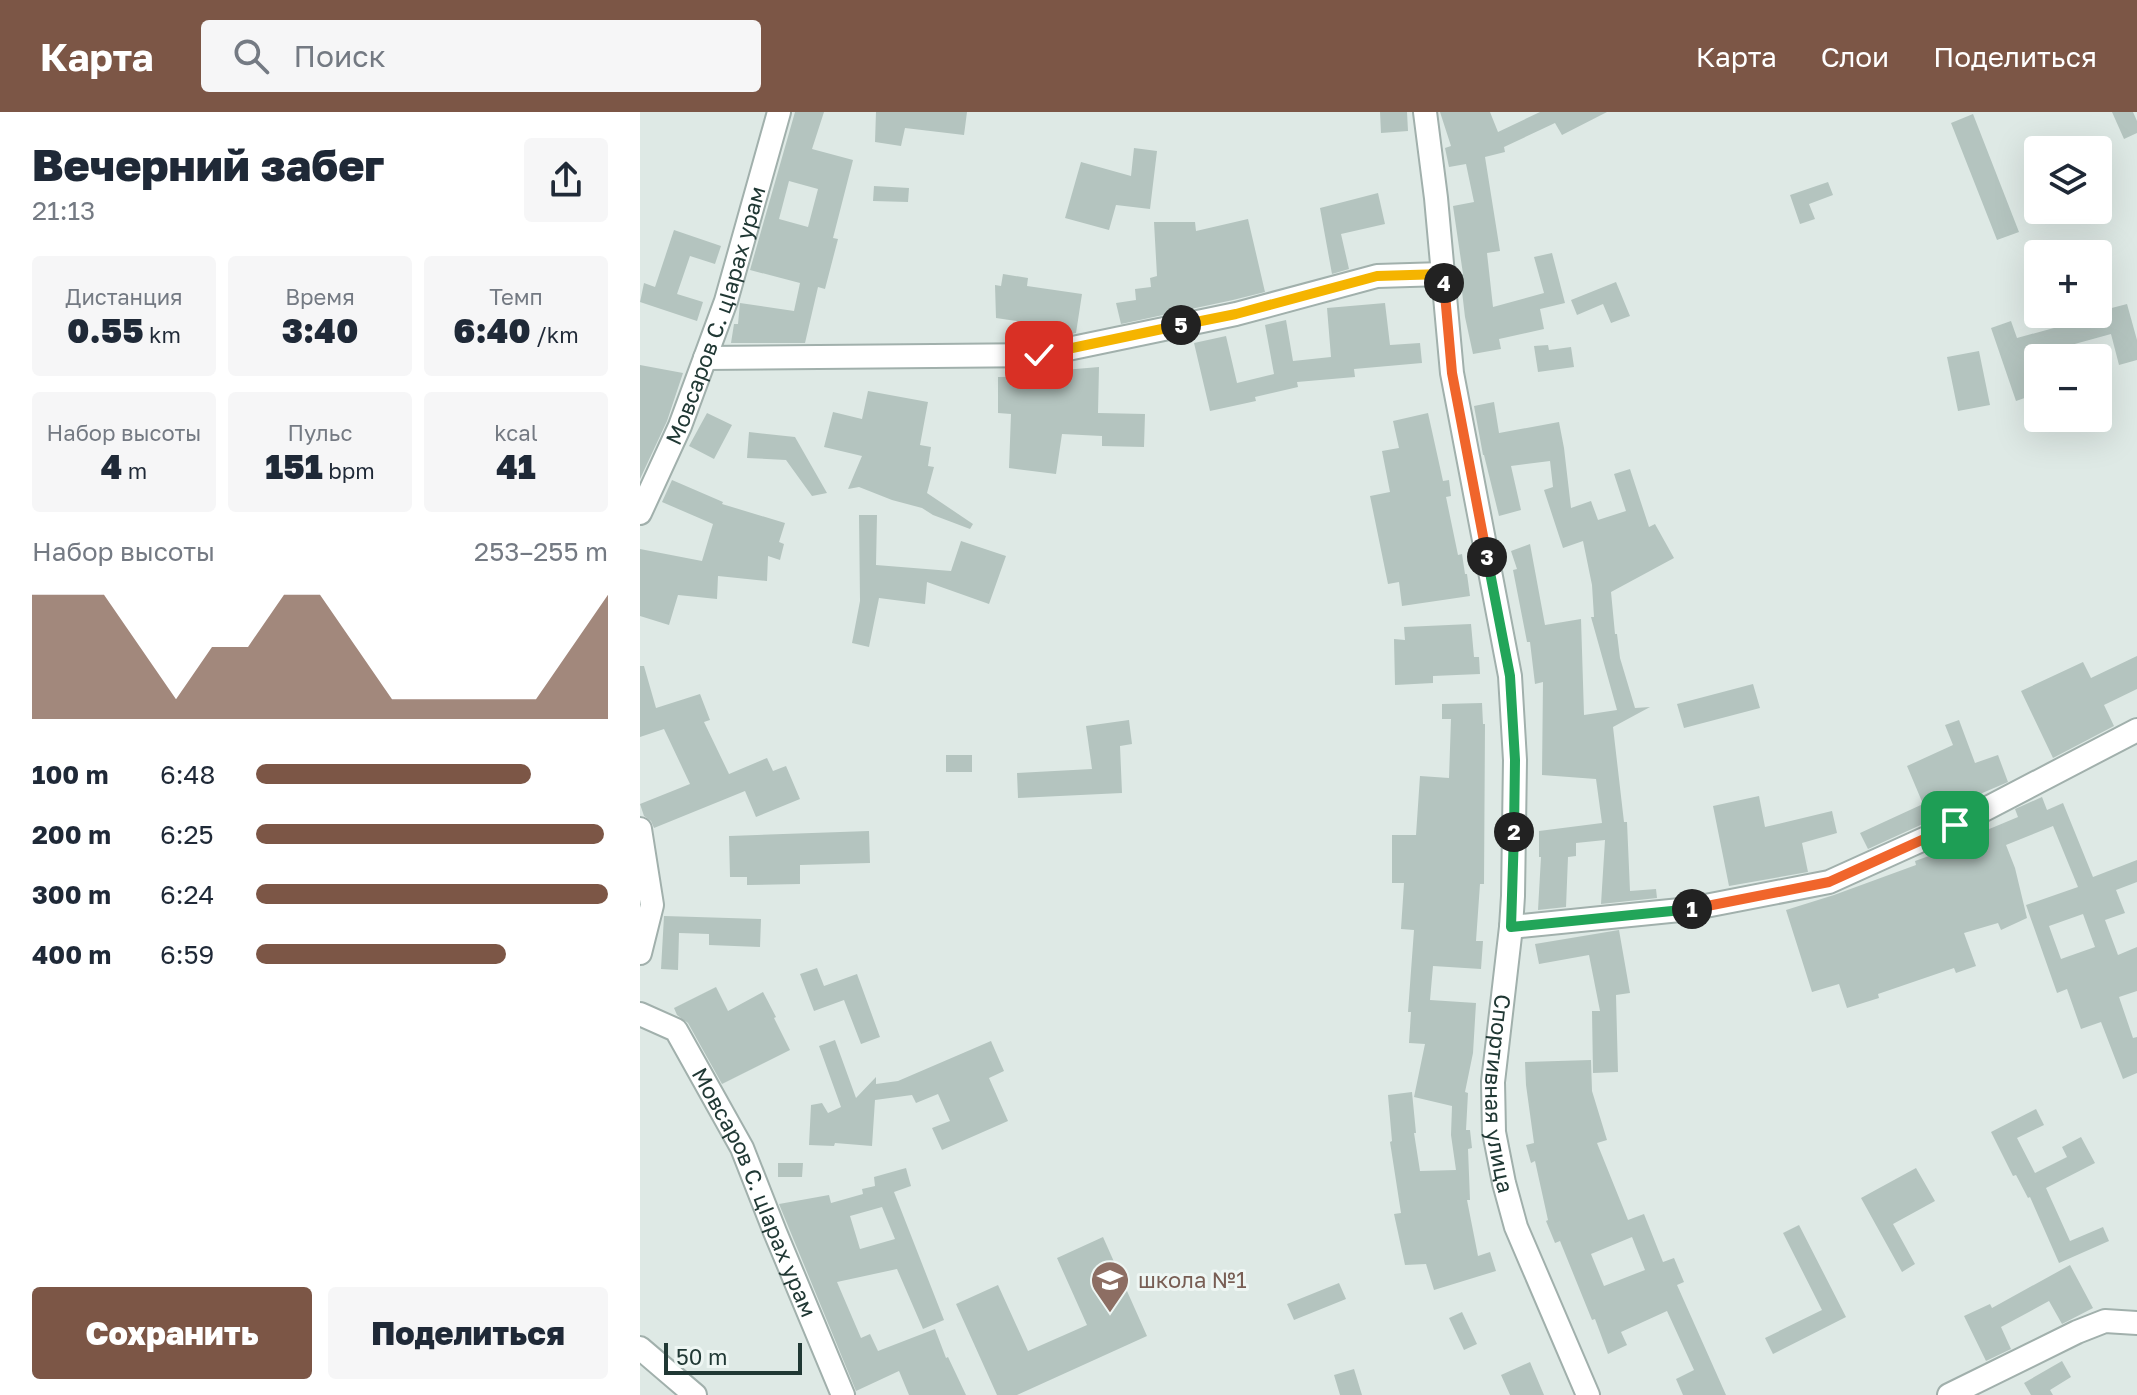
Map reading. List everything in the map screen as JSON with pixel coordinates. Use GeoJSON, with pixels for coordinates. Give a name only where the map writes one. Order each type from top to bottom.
{"type":"FeatureCollection","features":[{"type":"Feature","properties":{"kind":"street","name":"Мовсаров С. цIарах урам"},"geometry":{"type":"LineString","coordinates":[[640,513],[680,426],[726,301],[779,112]]}},
{"type":"Feature","properties":{"kind":"street","name":"Спортивная улица"},"geometry":{"type":"LineString","coordinates":[[1425,112],[1452,373],[1510,676],[1515,760],[1511,927],[1493,1082],[1494,1132],[1516,1227],[1588,1395]]}},
{"type":"Feature","properties":{"kind":"street"},"geometry":{"type":"LineString","coordinates":[[705,358],[1039,355],[1236,314],[1377,276],[1443,274]]}},
{"type":"Feature","properties":{"kind":"street"},"geometry":{"type":"LineString","coordinates":[[1511,927],[1690,909],[1829,882],[1955,825],[2137,730]]}},
{"type":"Feature","properties":{"kind":"street"},"geometry":{"type":"LineString","coordinates":[[640,829],[652,905],[640,953]]}},
{"type":"Feature","properties":{"kind":"street","name":"Мовсаров С. цIарах урам"},"geometry":{"type":"LineString","coordinates":[[640,1014],[676,1030],[742,1148],[843,1395]]}},
{"type":"Feature","properties":{"kind":"street"},"geometry":{"type":"LineString","coordinates":[[1949,1395],[2105,1321],[2137,1323]]}},
{"type":"Feature","properties":{"kind":"street"},"geometry":{"type":"LineString","coordinates":[[640,1348],[695,1395]]}},
{"type":"Feature","properties":{"kind":"building"},"geometry":{"type":"Polygon","coordinates":[[[795,112],[824,112],[812,149],[853,160],[833,238],[838,239],[825,289],[818,287],[805,343],[731,343],[734,324],[738,324],[740,303],[794,311],[800,283],[750,270],[795,112]],[[789,181],[779,219],[808,227],[818,189],[789,181]]]}},
{"type":"Feature","properties":{"kind":"building"},"geometry":{"type":"Polygon","coordinates":[[[876,112],[967,112],[964,135],[905,128],[901,146],[875,142],[876,112]]]}},
{"type":"Feature","properties":{"kind":"building"},"geometry":{"type":"Polygon","coordinates":[[[1380,112],[1407,112],[1408,131],[1381,133],[1380,112]]]}},
{"type":"Feature","properties":{"kind":"building"},"geometry":{"type":"Polygon","coordinates":[[[1440,112],[1490,112],[1498,132],[1540,112],[1607,112],[1562,135],[1555,123],[1504,147],[1505,152],[1485,157],[1500,251],[1487,253],[1493,307],[1544,293],[1534,257],[1552,253],[1565,303],[1540,309],[1544,329],[1499,339],[1501,349],[1473,354],[1465,317],[1460,274],[1463,274],[1453,206],[1474,202],[1466,164],[1449,167],[1445,148],[1451,146],[1440,112]]]}},
{"type":"Feature","properties":{"kind":"building"},"geometry":{"type":"Polygon","coordinates":[[[2112,112],[2133,112],[2137,133],[2124,139],[2112,112]]]}},
{"type":"Feature","properties":{"kind":"building"},"geometry":{"type":"Polygon","coordinates":[[[1973,114],[2019,232],[1997,240],[1951,123],[1973,114]]]}},
{"type":"Feature","properties":{"kind":"building"},"geometry":{"type":"Polygon","coordinates":[[[1134,148],[1157,151],[1150,209],[1116,205],[1109,230],[1065,218],[1081,162],[1131,176],[1134,148]]]}},
{"type":"Feature","properties":{"kind":"building"},"geometry":{"type":"Polygon","coordinates":[[[1828,182],[1833,195],[1809,204],[1815,219],[1800,224],[1790,195],[1828,182]]]}},
{"type":"Feature","properties":{"kind":"building"},"geometry":{"type":"Polygon","coordinates":[[[874,186],[909,188],[908,202],[873,201],[874,186]]]}},
{"type":"Feature","properties":{"kind":"building"},"geometry":{"type":"Polygon","coordinates":[[[1378,193],[1385,224],[1341,234],[1349,269],[1332,274],[1320,208],[1378,193]]]}},
{"type":"Feature","properties":{"kind":"building"},"geometry":{"type":"Polygon","coordinates":[[[1248,219],[1265,292],[1121,324],[1116,303],[1136,300],[1135,289],[1151,287],[1150,278],[1157,276],[1154,222],[1195,222],[1196,231],[1248,219]]]}},
{"type":"Feature","properties":{"kind":"building"},"geometry":{"type":"Polygon","coordinates":[[[674,230],[721,246],[715,264],[690,256],[677,294],[703,302],[697,321],[640,302],[644,283],[655,287],[674,230]]]}},
{"type":"Feature","properties":{"kind":"building"},"geometry":{"type":"Polygon","coordinates":[[[1003,274],[1028,278],[1027,286],[1082,294],[1076,333],[1049,339],[1027,335],[1029,323],[996,318],[995,285],[1001,286],[1003,274]]]}},
{"type":"Feature","properties":{"kind":"building"},"geometry":{"type":"Polygon","coordinates":[[[1616,282],[1630,316],[1611,323],[1603,304],[1577,315],[1571,300],[1616,282]]]}},
{"type":"Feature","properties":{"kind":"building"},"geometry":{"type":"Polygon","coordinates":[[[1385,303],[1390,345],[1420,343],[1422,363],[1354,369],[1355,377],[1297,382],[1298,387],[1255,397],[1256,401],[1210,411],[1194,343],[1226,336],[1237,383],[1274,374],[1265,325],[1286,320],[1293,361],[1331,357],[1327,308],[1385,303]]]}},
{"type":"Feature","properties":{"kind":"building"},"geometry":{"type":"Polygon","coordinates":[[[2127,304],[2137,340],[2137,360],[2119,365],[2111,334],[2075,344],[2024,344],[2024,398],[2016,401],[1991,328],[2011,321],[2017,338],[2054,328],[2112,328],[2112,308],[2127,304]]]}},
{"type":"Feature","properties":{"kind":"building"},"geometry":{"type":"Polygon","coordinates":[[[1548,345],[1549,350],[1571,347],[1574,367],[1538,372],[1534,346],[1548,345]]]}},
{"type":"Feature","properties":{"kind":"building"},"geometry":{"type":"Polygon","coordinates":[[[1979,351],[1990,405],[1958,411],[1947,357],[1979,351]]]}},
{"type":"Feature","properties":{"kind":"building"},"geometry":{"type":"Polygon","coordinates":[[[640,365],[683,373],[667,421],[640,479],[640,365]]]}},
{"type":"Feature","properties":{"kind":"building"},"geometry":{"type":"Polygon","coordinates":[[[1099,367],[1098,413],[1145,414],[1144,447],[1102,446],[1102,436],[1062,434],[1056,474],[1009,468],[1011,414],[998,413],[998,377],[1052,376],[1052,371],[1099,367]]]}},
{"type":"Feature","properties":{"kind":"building"},"geometry":{"type":"Polygon","coordinates":[[[868,391],[928,402],[920,445],[931,447],[928,466],[934,467],[927,493],[973,524],[970,529],[922,508],[859,487],[848,489],[862,456],[824,447],[833,412],[862,419],[868,391]]]}},
{"type":"Feature","properties":{"kind":"building"},"geometry":{"type":"Polygon","coordinates":[[[1494,402],[1499,433],[1559,422],[1571,508],[1591,501],[1598,520],[1626,511],[1614,474],[1630,469],[1649,527],[1655,524],[1674,558],[1611,592],[1615,634],[1635,708],[1650,707],[1613,727],[1624,822],[1627,822],[1630,891],[1656,889],[1657,898],[1601,904],[1605,840],[1576,843],[1576,856],[1568,857],[1566,907],[1538,910],[1539,831],[1602,823],[1596,779],[1542,775],[1543,682],[1535,684],[1530,642],[1527,642],[1513,570],[1517,569],[1511,551],[1530,544],[1545,625],[1581,619],[1584,715],[1617,710],[1591,617],[1594,617],[1592,585],[1583,541],[1563,548],[1544,490],[1553,487],[1550,461],[1511,466],[1521,510],[1499,516],[1474,406],[1494,402]]]}},
{"type":"Feature","properties":{"kind":"building"},"geometry":{"type":"Polygon","coordinates":[[[707,413],[732,425],[714,459],[689,446],[707,413]]]}},
{"type":"Feature","properties":{"kind":"building"},"geometry":{"type":"Polygon","coordinates":[[[1428,413],[1443,481],[1449,480],[1451,496],[1446,497],[1470,596],[1402,606],[1399,582],[1388,584],[1370,496],[1390,492],[1382,451],[1399,448],[1393,421],[1428,413]]]}},
{"type":"Feature","properties":{"kind":"building"},"geometry":{"type":"Polygon","coordinates":[[[749,432],[795,437],[827,493],[812,496],[786,460],[747,458],[749,432]]]}},
{"type":"Feature","properties":{"kind":"building"},"geometry":{"type":"Polygon","coordinates":[[[672,480],[722,504],[785,523],[779,542],[784,544],[780,560],[768,556],[767,581],[718,576],[717,599],[678,595],[669,625],[640,616],[640,549],[702,561],[713,524],[662,502],[672,480]]]}},
{"type":"Feature","properties":{"kind":"building"},"geometry":{"type":"Polygon","coordinates":[[[859,515],[877,515],[876,565],[951,571],[961,541],[1006,556],[989,604],[927,582],[925,604],[879,598],[869,647],[852,643],[860,601],[859,515]]]}},
{"type":"Feature","properties":{"kind":"building"},"geometry":{"type":"Polygon","coordinates":[[[1471,624],[1474,657],[1479,657],[1480,674],[1433,676],[1433,683],[1395,685],[1394,639],[1405,640],[1404,627],[1471,624]]]}},
{"type":"Feature","properties":{"kind":"building"},"geometry":{"type":"Polygon","coordinates":[[[2137,656],[2137,689],[2104,705],[2114,726],[2053,758],[2021,691],[2083,662],[2091,678],[2137,656]]]}},
{"type":"Feature","properties":{"kind":"building"},"geometry":{"type":"Polygon","coordinates":[[[640,666],[644,666],[656,708],[700,694],[710,720],[704,722],[729,774],[767,758],[773,771],[786,766],[800,799],[756,817],[745,791],[654,828],[644,816],[640,804],[690,784],[664,729],[640,737],[640,666]]]}},
{"type":"Feature","properties":{"kind":"building"},"geometry":{"type":"Polygon","coordinates":[[[1753,684],[1760,708],[1684,728],[1677,704],[1753,684]]]}},
{"type":"Feature","properties":{"kind":"building"},"geometry":{"type":"Polygon","coordinates":[[[1482,703],[1485,724],[1484,884],[1480,884],[1476,941],[1483,941],[1481,969],[1433,966],[1430,1000],[1476,1003],[1473,1053],[1465,1092],[1468,1093],[1466,1130],[1470,1130],[1472,1148],[1468,1149],[1470,1200],[1467,1200],[1478,1256],[1490,1252],[1496,1271],[1434,1290],[1426,1264],[1405,1265],[1394,1214],[1401,1213],[1390,1142],[1388,1095],[1412,1092],[1420,1171],[1456,1170],[1451,1135],[1452,1106],[1414,1097],[1425,1044],[1409,1043],[1414,930],[1401,929],[1404,883],[1392,883],[1392,835],[1416,835],[1420,776],[1449,778],[1451,719],[1442,719],[1442,704],[1482,703]]]}},
{"type":"Feature","properties":{"kind":"building"},"geometry":{"type":"Polygon","coordinates":[[[1129,720],[1132,744],[1120,746],[1122,793],[1018,798],[1017,773],[1092,769],[1086,726],[1129,720]]]}},
{"type":"Feature","properties":{"kind":"building"},"geometry":{"type":"Polygon","coordinates":[[[1959,720],[1975,763],[1998,755],[2008,782],[1868,849],[1860,833],[1923,804],[1907,766],[1953,745],[1945,725],[1959,720]]]}},
{"type":"Feature","properties":{"kind":"building"},"geometry":{"type":"Polygon","coordinates":[[[946,755],[972,755],[972,772],[946,772],[946,755]]]}},
{"type":"Feature","properties":{"kind":"building"},"geometry":{"type":"Polygon","coordinates":[[[1759,796],[1765,827],[1832,811],[1837,833],[1802,843],[1808,872],[1729,886],[1713,806],[1759,796]]]}},
{"type":"Feature","properties":{"kind":"building"},"geometry":{"type":"Polygon","coordinates":[[[2042,797],[2047,810],[2063,803],[2093,877],[2137,860],[2137,882],[2116,890],[2125,913],[2105,920],[2118,955],[2137,947],[2137,991],[2119,997],[2133,1038],[2137,1037],[2137,1073],[2123,1079],[2101,1022],[2081,1029],[2067,989],[2057,993],[2026,905],[2078,887],[2053,826],[2006,845],[2027,918],[2001,930],[1998,923],[1964,933],[1976,966],[1956,973],[1954,968],[1847,1008],[1839,984],[1812,992],[1786,910],[1916,865],[1915,861],[2018,817],[2015,809],[2042,797]],[[2083,914],[2049,926],[2061,959],[2095,947],[2083,914]]]}},
{"type":"Feature","properties":{"kind":"building"},"geometry":{"type":"Polygon","coordinates":[[[869,831],[870,863],[800,865],[800,884],[747,885],[747,877],[730,877],[729,836],[869,831]]]}},
{"type":"Feature","properties":{"kind":"building"},"geometry":{"type":"Polygon","coordinates":[[[664,916],[761,919],[760,947],[709,945],[709,934],[679,933],[678,970],[661,969],[664,916]]]}},
{"type":"Feature","properties":{"kind":"building"},"geometry":{"type":"Polygon","coordinates":[[[1619,930],[1630,993],[1616,995],[1618,1072],[1593,1073],[1592,1011],[1600,1011],[1589,955],[1539,964],[1535,944],[1619,930]]]}},
{"type":"Feature","properties":{"kind":"building"},"geometry":{"type":"Polygon","coordinates":[[[817,968],[824,986],[857,974],[880,1037],[861,1044],[844,1000],[814,1011],[800,974],[817,968]]]}},
{"type":"Feature","properties":{"kind":"building"},"geometry":{"type":"Polygon","coordinates":[[[716,987],[728,1011],[763,992],[790,1050],[722,1084],[688,1023],[677,1015],[674,1008],[716,987]]]}},
{"type":"Feature","properties":{"kind":"building"},"geometry":{"type":"Polygon","coordinates":[[[835,1040],[856,1098],[876,1077],[876,1084],[898,1081],[991,1041],[1004,1071],[989,1078],[1008,1121],[942,1150],[932,1128],[950,1121],[938,1094],[916,1103],[912,1095],[875,1100],[872,1146],[835,1143],[834,1146],[809,1145],[811,1105],[822,1103],[828,1113],[841,1107],[819,1046],[835,1040]]]}},
{"type":"Feature","properties":{"kind":"building"},"geometry":{"type":"Polygon","coordinates":[[[1591,1060],[1592,1091],[1607,1140],[1597,1143],[1628,1220],[1644,1214],[1663,1262],[1674,1258],[1684,1282],[1677,1285],[1726,1395],[1683,1395],[1676,1379],[1694,1370],[1667,1311],[1621,1332],[1627,1345],[1608,1354],[1560,1241],[1555,1243],[1546,1221],[1535,1161],[1531,1163],[1526,1145],[1534,1143],[1525,1062],[1591,1060]],[[1632,1237],[1591,1254],[1604,1286],[1645,1270],[1632,1237]]]}},
{"type":"Feature","properties":{"kind":"building"},"geometry":{"type":"Polygon","coordinates":[[[2036,1109],[2044,1125],[2017,1138],[2035,1173],[2067,1157],[2062,1147],[2081,1137],[2095,1163],[2046,1188],[2070,1241],[2103,1227],[2109,1241],[2059,1263],[2030,1197],[2016,1175],[2013,1176],[1991,1132],[2036,1109]]]}},
{"type":"Feature","properties":{"kind":"building"},"geometry":{"type":"Polygon","coordinates":[[[778,1163],[803,1163],[802,1177],[778,1177],[778,1163]]]}},
{"type":"Feature","properties":{"kind":"building"},"geometry":{"type":"Polygon","coordinates":[[[906,1168],[911,1186],[894,1192],[944,1320],[923,1329],[897,1269],[837,1282],[861,1338],[870,1334],[878,1351],[935,1329],[966,1395],[909,1395],[899,1371],[856,1391],[779,1204],[829,1195],[831,1203],[863,1194],[862,1189],[875,1186],[874,1177],[906,1168]],[[882,1207],[850,1216],[860,1249],[895,1239],[882,1207]]]}},
{"type":"Feature","properties":{"kind":"building"},"geometry":{"type":"Polygon","coordinates":[[[1916,1168],[1935,1201],[1893,1224],[1915,1264],[1902,1272],[1861,1198],[1916,1168]]]}},
{"type":"Feature","properties":{"kind":"building"},"geometry":{"type":"Polygon","coordinates":[[[1799,1225],[1846,1317],[1773,1354],[1765,1338],[1822,1310],[1783,1233],[1799,1225]]]}},
{"type":"Feature","properties":{"kind":"building","name":"школа №1"},"geometry":{"type":"Polygon","coordinates":[[[1103,1237],[1147,1336],[1017,1395],[997,1395],[956,1304],[998,1285],[1028,1351],[1087,1325],[1057,1258],[1103,1237]]]}},
{"type":"Feature","properties":{"kind":"building"},"geometry":{"type":"Polygon","coordinates":[[[2070,1265],[2093,1308],[2062,1324],[2049,1301],[2001,1327],[2011,1349],[1986,1361],[1964,1316],[1990,1304],[1992,1308],[2070,1265]]]}},
{"type":"Feature","properties":{"kind":"building"},"geometry":{"type":"Polygon","coordinates":[[[1339,1283],[1346,1299],[1294,1320],[1287,1304],[1339,1283]]]}},
{"type":"Feature","properties":{"kind":"building"},"geometry":{"type":"Polygon","coordinates":[[[1462,1312],[1477,1344],[1464,1350],[1449,1318],[1462,1312]]]}},
{"type":"Feature","properties":{"kind":"building"},"geometry":{"type":"Polygon","coordinates":[[[2062,1361],[2071,1377],[2050,1390],[2053,1395],[2031,1395],[2024,1383],[2062,1361]]]}},
{"type":"Feature","properties":{"kind":"building"},"geometry":{"type":"Polygon","coordinates":[[[1530,1362],[1544,1395],[1510,1395],[1501,1375],[1530,1362]]]}},
{"type":"Feature","properties":{"kind":"building"},"geometry":{"type":"Polygon","coordinates":[[[1354,1369],[1362,1395],[1340,1395],[1334,1375],[1354,1369]]]}},
{"type":"Feature","properties":{"kind":"place","name":"школа №1"},"geometry":{"type":"Point","coordinates":[1110,1314]}},
{"type":"Feature","properties":{"kind":"route"},"geometry":{"type":"LineString","coordinates":[[1039,355],[1236,314],[1377,276],[1443,274],[1452,373],[1510,676],[1515,760],[1511,927],[1690,909],[1829,882],[1955,825]]}}]}
